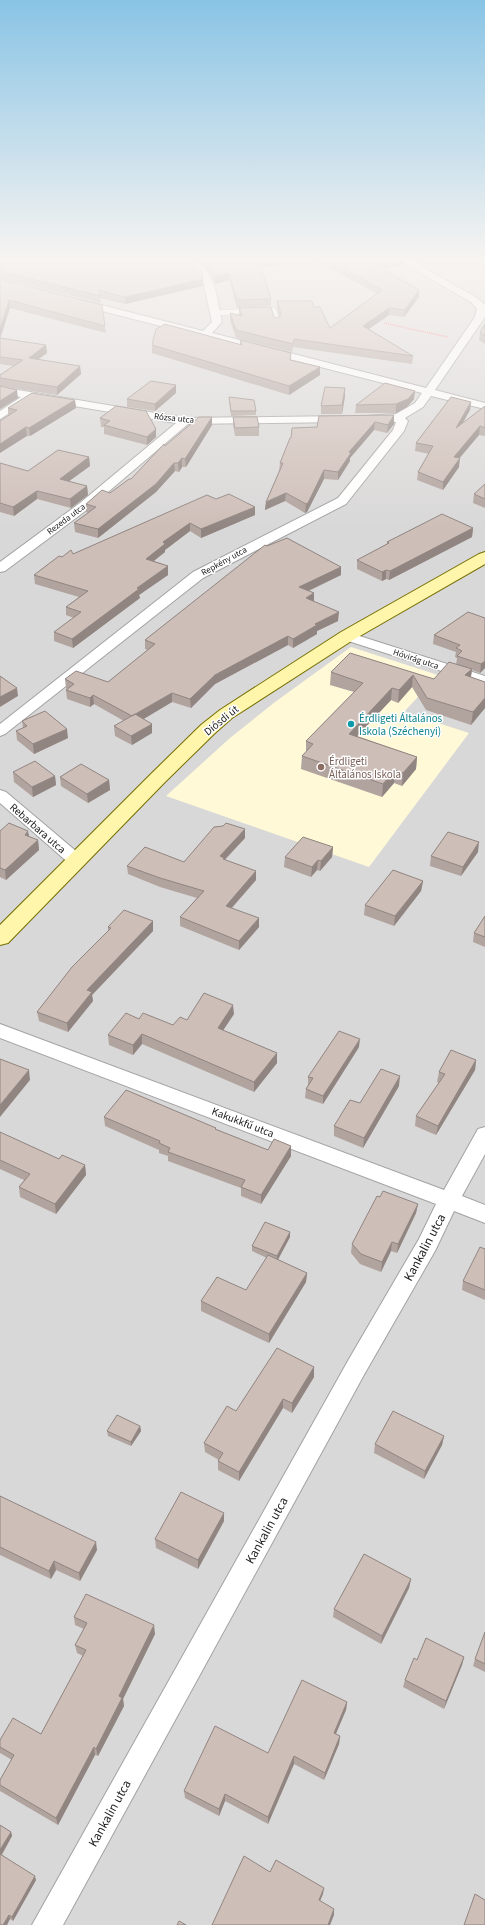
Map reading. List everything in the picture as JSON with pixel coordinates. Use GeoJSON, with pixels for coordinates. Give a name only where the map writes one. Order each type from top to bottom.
{"type":"FeatureCollection","features":[{"type":"Feature","properties":{"kind":"main road","name":"Diósdi út"},"geometry":{"type":"LineString","coordinates":[[0,938],[158,778],[208,729],[226,714],[347,636],[485,557]]}},
{"type":"Feature","properties":{"kind":"street"},"geometry":{"type":"LineString","coordinates":[[268,350],[485,406]]}},
{"type":"Feature","properties":{"kind":"street"},"geometry":{"type":"LineString","coordinates":[[398,417],[419,405],[458,350]]}},
{"type":"Feature","properties":{"kind":"street","name":"Rózsa utca"},"geometry":{"type":"LineString","coordinates":[[0,390],[185,421],[398,417]]}},
{"type":"Feature","properties":{"kind":"street"},"geometry":{"type":"LineString","coordinates":[[0,416],[32,395]]}},
{"type":"Feature","properties":{"kind":"street","name":"Repkény utca"},"geometry":{"type":"LineString","coordinates":[[0,731],[198,575],[342,501],[398,431],[402,421],[398,417]]}},
{"type":"Feature","properties":{"kind":"street","name":"Rezeda utca"},"geometry":{"type":"LineString","coordinates":[[0,568],[84,506],[185,421]]}},
{"type":"Feature","properties":{"kind":"street","name":"Hóvirág utca"},"geometry":{"type":"LineString","coordinates":[[347,636],[485,681]]}},
{"type":"Feature","properties":{"kind":"street","name":"Rebarbara utca"},"geometry":{"type":"LineString","coordinates":[[0,795],[77,861]]}},
{"type":"Feature","properties":{"kind":"street","name":"Kakukkfű utca"},"geometry":{"type":"LineString","coordinates":[[0,1032],[485,1214]]}},
{"type":"Feature","properties":{"kind":"street","name":"Kankalin utca"},"geometry":{"type":"LineString","coordinates":[[47,1925],[357,1366],[427,1245],[449,1200],[485,1135]]}},
{"type":"Feature","properties":{"kind":"shaded area"},"geometry":{"type":"Polygon","coordinates":[[[0,350],[485,350],[485,1925],[0,1925],[0,350]]]}},
{"type":"Feature","properties":{"kind":"shaded area","name":"Érdligeti Általános Iskola"},"geometry":{"type":"Polygon","coordinates":[[[351,647],[438,675],[404,712],[469,733],[369,867],[166,796],[230,738],[275,702],[351,647]]]}},
{"type":"Feature","properties":{"kind":"building"},"geometry":{"type":"Polygon","coordinates":[[[0,350],[40,350],[29,358],[80,366],[57,387],[0,378],[0,375],[23,360],[0,357],[0,350]]]}},
{"type":"Feature","properties":{"kind":"building"},"geometry":{"type":"Polygon","coordinates":[[[168,350],[279,350],[291,353],[290,360],[320,367],[289,386],[168,350]]]}},
{"type":"Feature","properties":{"kind":"building"},"geometry":{"type":"Polygon","coordinates":[[[370,350],[403,350],[413,356],[370,350]]]}},
{"type":"Feature","properties":{"kind":"building"},"geometry":{"type":"Polygon","coordinates":[[[151,381],[176,385],[155,404],[127,399],[151,381]]]}},
{"type":"Feature","properties":{"kind":"building"},"geometry":{"type":"Polygon","coordinates":[[[385,383],[415,391],[408,399],[396,404],[356,405],[385,383]]]}},
{"type":"Feature","properties":{"kind":"building"},"geometry":{"type":"Polygon","coordinates":[[[0,386],[17,390],[0,401],[0,386]]]}},
{"type":"Feature","properties":{"kind":"building"},"geometry":{"type":"Polygon","coordinates":[[[325,387],[345,388],[342,405],[321,406],[325,387]]]}},
{"type":"Feature","properties":{"kind":"building"},"geometry":{"type":"Polygon","coordinates":[[[32,393],[75,400],[29,428],[26,427],[0,444],[0,421],[17,410],[8,408],[32,393]]]}},
{"type":"Feature","properties":{"kind":"building"},"geometry":{"type":"Polygon","coordinates":[[[229,397],[254,400],[256,411],[231,411],[229,397]]]}},
{"type":"Feature","properties":{"kind":"building"},"geometry":{"type":"Polygon","coordinates":[[[451,397],[471,402],[456,428],[485,406],[485,428],[480,426],[454,457],[460,458],[443,482],[418,472],[433,446],[416,443],[451,397]]]}},
{"type":"Feature","properties":{"kind":"building"},"geometry":{"type":"Polygon","coordinates":[[[116,406],[146,411],[156,429],[147,437],[104,425],[110,421],[100,418],[116,406]]]}},
{"type":"Feature","properties":{"kind":"building"},"geometry":{"type":"Polygon","coordinates":[[[394,415],[388,425],[375,422],[349,452],[351,453],[338,472],[324,470],[308,503],[306,504],[286,493],[266,502],[283,463],[280,463],[291,438],[292,428],[317,427],[319,416],[394,415]]]}},
{"type":"Feature","properties":{"kind":"building"},"geometry":{"type":"Polygon","coordinates":[[[199,417],[212,417],[185,459],[182,458],[178,463],[174,463],[156,484],[98,529],[74,523],[96,507],[86,504],[102,490],[110,493],[131,479],[164,444],[165,446],[199,417]]]}},
{"type":"Feature","properties":{"kind":"building"},"geometry":{"type":"Polygon","coordinates":[[[233,417],[257,417],[259,427],[235,428],[233,417]]]}},
{"type":"Feature","properties":{"kind":"building"},"geometry":{"type":"Polygon","coordinates":[[[58,450],[89,457],[60,479],[87,486],[70,499],[37,491],[13,507],[0,503],[0,463],[28,471],[58,450]]]}},
{"type":"Feature","properties":{"kind":"building"},"geometry":{"type":"Polygon","coordinates":[[[485,484],[485,499],[474,494],[485,484]]]}},
{"type":"Feature","properties":{"kind":"building"},"geometry":{"type":"Polygon","coordinates":[[[229,494],[255,507],[201,529],[190,523],[163,542],[165,544],[146,559],[168,566],[137,588],[139,589],[72,639],[54,632],[81,612],[66,607],[88,591],[34,575],[59,556],[62,557],[71,550],[73,554],[207,495],[216,499],[229,494]]]}},
{"type":"Feature","properties":{"kind":"building"},"geometry":{"type":"Polygon","coordinates":[[[442,514],[473,528],[390,571],[386,570],[382,572],[357,560],[389,543],[387,542],[442,514]]]}},
{"type":"Feature","properties":{"kind":"building"},"geometry":{"type":"Polygon","coordinates":[[[287,538],[341,567],[299,587],[314,593],[306,598],[339,612],[315,624],[317,625],[293,639],[288,636],[215,675],[190,699],[172,693],[132,716],[93,695],[90,698],[66,690],[74,684],[65,679],[76,671],[108,682],[155,644],[145,640],[265,545],[267,546],[287,538]]]}},
{"type":"Feature","properties":{"kind":"building"},"geometry":{"type":"Polygon","coordinates":[[[468,612],[485,618],[485,661],[481,664],[457,656],[462,651],[456,648],[460,645],[434,635],[468,612]]]}},
{"type":"Feature","properties":{"kind":"building"},"geometry":{"type":"Polygon","coordinates":[[[350,653],[434,679],[449,662],[472,669],[465,675],[485,682],[485,698],[473,712],[427,698],[413,675],[399,690],[392,688],[349,734],[417,757],[403,773],[395,770],[383,784],[302,756],[313,744],[306,741],[363,683],[331,672],[350,653]]]}},
{"type":"Feature","properties":{"kind":"building"},"geometry":{"type":"Polygon","coordinates":[[[0,676],[17,688],[0,697],[0,676]]]}},
{"type":"Feature","properties":{"kind":"building"},"geometry":{"type":"Polygon","coordinates":[[[45,711],[67,729],[33,744],[16,731],[27,726],[22,721],[45,711]]]}},
{"type":"Feature","properties":{"kind":"building"},"geometry":{"type":"Polygon","coordinates":[[[135,714],[152,724],[131,736],[114,726],[135,714]]]}},
{"type":"Feature","properties":{"kind":"building"},"geometry":{"type":"Polygon","coordinates":[[[35,761],[55,776],[32,787],[13,772],[35,761]]]}},
{"type":"Feature","properties":{"kind":"building"},"geometry":{"type":"Polygon","coordinates":[[[81,764],[109,780],[87,794],[60,777],[81,764]]]}},
{"type":"Feature","properties":{"kind":"building"},"geometry":{"type":"Polygon","coordinates":[[[9,823],[28,831],[25,835],[38,840],[5,870],[0,868],[0,831],[9,823]]]}},
{"type":"Feature","properties":{"kind":"building"},"geometry":{"type":"Polygon","coordinates":[[[226,823],[245,829],[220,856],[224,858],[223,859],[256,871],[226,906],[259,918],[239,941],[180,917],[204,891],[160,878],[127,866],[145,847],[184,862],[214,827],[223,826],[226,823]]]}},
{"type":"Feature","properties":{"kind":"building"},"geometry":{"type":"Polygon","coordinates":[[[448,832],[479,842],[463,867],[431,856],[448,832]]]}},
{"type":"Feature","properties":{"kind":"building"},"geometry":{"type":"Polygon","coordinates":[[[303,837],[333,847],[321,861],[318,860],[312,867],[285,857],[303,837]]]}},
{"type":"Feature","properties":{"kind":"building"},"geometry":{"type":"Polygon","coordinates":[[[393,870],[423,881],[395,916],[365,905],[393,870]]]}},
{"type":"Feature","properties":{"kind":"building"},"geometry":{"type":"Polygon","coordinates":[[[124,910],[153,921],[87,990],[92,992],[67,1023],[37,1012],[72,967],[111,928],[108,927],[124,910]]]}},
{"type":"Feature","properties":{"kind":"building"},"geometry":{"type":"Polygon","coordinates":[[[485,916],[485,937],[474,933],[485,916]]]}},
{"type":"Feature","properties":{"kind":"building"},"geometry":{"type":"Polygon","coordinates":[[[204,993],[233,1005],[218,1028],[277,1053],[254,1082],[142,1034],[133,1045],[108,1035],[126,1013],[139,1019],[143,1013],[173,1025],[180,1017],[187,1020],[204,993]]]}},
{"type":"Feature","properties":{"kind":"building"},"geometry":{"type":"Polygon","coordinates":[[[339,1031],[360,1039],[323,1096],[306,1089],[313,1078],[308,1077],[339,1031]]]}},
{"type":"Feature","properties":{"kind":"building"},"geometry":{"type":"Polygon","coordinates":[[[451,1050],[476,1060],[438,1126],[416,1116],[445,1074],[439,1072],[451,1050]]]}},
{"type":"Feature","properties":{"kind":"building"},"geometry":{"type":"Polygon","coordinates":[[[0,1059],[29,1070],[0,1105],[0,1059]]]}},
{"type":"Feature","properties":{"kind":"building"},"geometry":{"type":"Polygon","coordinates":[[[381,1069],[400,1076],[364,1138],[334,1126],[350,1100],[360,1103],[381,1069]]]}},
{"type":"Feature","properties":{"kind":"building"},"geometry":{"type":"Polygon","coordinates":[[[126,1090],[216,1128],[215,1129],[268,1150],[274,1139],[291,1146],[261,1195],[241,1187],[245,1180],[168,1152],[170,1148],[159,1143],[160,1141],[104,1117],[126,1090]]]}},
{"type":"Feature","properties":{"kind":"building"},"geometry":{"type":"Polygon","coordinates":[[[0,1132],[59,1159],[62,1155],[85,1165],[55,1204],[19,1187],[30,1174],[0,1160],[0,1132]]]}},
{"type":"Feature","properties":{"kind":"building"},"geometry":{"type":"Polygon","coordinates":[[[383,1191],[418,1204],[398,1244],[392,1242],[382,1262],[361,1254],[352,1244],[377,1196],[380,1197],[383,1191]]]}},
{"type":"Feature","properties":{"kind":"building"},"geometry":{"type":"Polygon","coordinates":[[[265,1222],[290,1232],[277,1256],[252,1246],[265,1222]]]}},
{"type":"Feature","properties":{"kind":"building"},"geometry":{"type":"Polygon","coordinates":[[[480,1247],[485,1249],[485,1290],[463,1281],[480,1247]]]}},
{"type":"Feature","properties":{"kind":"building"},"geometry":{"type":"Polygon","coordinates":[[[268,1255],[307,1273],[269,1334],[201,1301],[217,1277],[246,1290],[268,1255]]]}},
{"type":"Feature","properties":{"kind":"building"},"geometry":{"type":"Polygon","coordinates":[[[277,1348],[314,1367],[292,1403],[283,1399],[239,1472],[218,1461],[223,1453],[204,1443],[227,1406],[236,1411],[277,1348]]]}},
{"type":"Feature","properties":{"kind":"building"},"geometry":{"type":"Polygon","coordinates":[[[393,1411],[444,1436],[425,1471],[375,1444],[393,1411]]]}},
{"type":"Feature","properties":{"kind":"building"},"geometry":{"type":"Polygon","coordinates":[[[117,1415],[140,1426],[131,1442],[107,1431],[117,1415]]]}},
{"type":"Feature","properties":{"kind":"building"},"geometry":{"type":"Polygon","coordinates":[[[181,1492],[224,1513],[198,1560],[155,1539],[181,1492]]]}},
{"type":"Feature","properties":{"kind":"building"},"geometry":{"type":"Polygon","coordinates":[[[0,1496],[96,1542],[79,1573],[54,1561],[49,1571],[0,1547],[0,1496]]]}},
{"type":"Feature","properties":{"kind":"building"},"geometry":{"type":"Polygon","coordinates":[[[364,1554],[411,1579],[382,1636],[334,1609],[364,1554]]]}},
{"type":"Feature","properties":{"kind":"building"},"geometry":{"type":"Polygon","coordinates":[[[86,1594],[154,1625],[119,1696],[122,1698],[96,1749],[94,1747],[56,1818],[0,1785],[0,1780],[14,1755],[0,1747],[0,1740],[13,1718],[41,1734],[86,1650],[75,1645],[87,1623],[74,1617],[86,1594]]]}},
{"type":"Feature","properties":{"kind":"building"},"geometry":{"type":"Polygon","coordinates":[[[485,1632],[485,1664],[475,1659],[485,1632]]]}},
{"type":"Feature","properties":{"kind":"building"},"geometry":{"type":"Polygon","coordinates":[[[426,1638],[464,1657],[446,1701],[405,1680],[414,1658],[417,1660],[426,1638]]]}},
{"type":"Feature","properties":{"kind":"building"},"geometry":{"type":"Polygon","coordinates":[[[302,1680],[347,1702],[334,1733],[340,1736],[325,1773],[294,1756],[268,1817],[225,1794],[219,1809],[184,1791],[215,1726],[268,1753],[302,1680]]]}},
{"type":"Feature","properties":{"kind":"building"},"geometry":{"type":"Polygon","coordinates":[[[0,1825],[11,1832],[0,1850],[0,1825]]]}},
{"type":"Feature","properties":{"kind":"building"},"geometry":{"type":"Polygon","coordinates":[[[0,1854],[35,1876],[12,1917],[9,1915],[3,1925],[0,1925],[0,1854]]]}},
{"type":"Feature","properties":{"kind":"building"},"geometry":{"type":"Polygon","coordinates":[[[244,1856],[270,1872],[276,1860],[324,1888],[319,1900],[334,1909],[328,1925],[212,1925],[244,1856]]]}},
{"type":"Feature","properties":{"kind":"building"},"geometry":{"type":"Polygon","coordinates":[[[475,1894],[485,1900],[485,1925],[464,1925],[475,1894]]]}},
{"type":"Feature","properties":{"kind":"building"},"geometry":{"type":"Polygon","coordinates":[[[179,1921],[186,1925],[177,1925],[179,1921]]]}},
{"type":"Feature","properties":{"kind":"place","name":"Érdligeti Általános Iskola (Széchenyi)"},"geometry":{"type":"Point","coordinates":[351,724]}},
{"type":"Feature","properties":{"kind":"place","name":"Érdligeti Általános Iskola"},"geometry":{"type":"Point","coordinates":[321,767]}}]}
